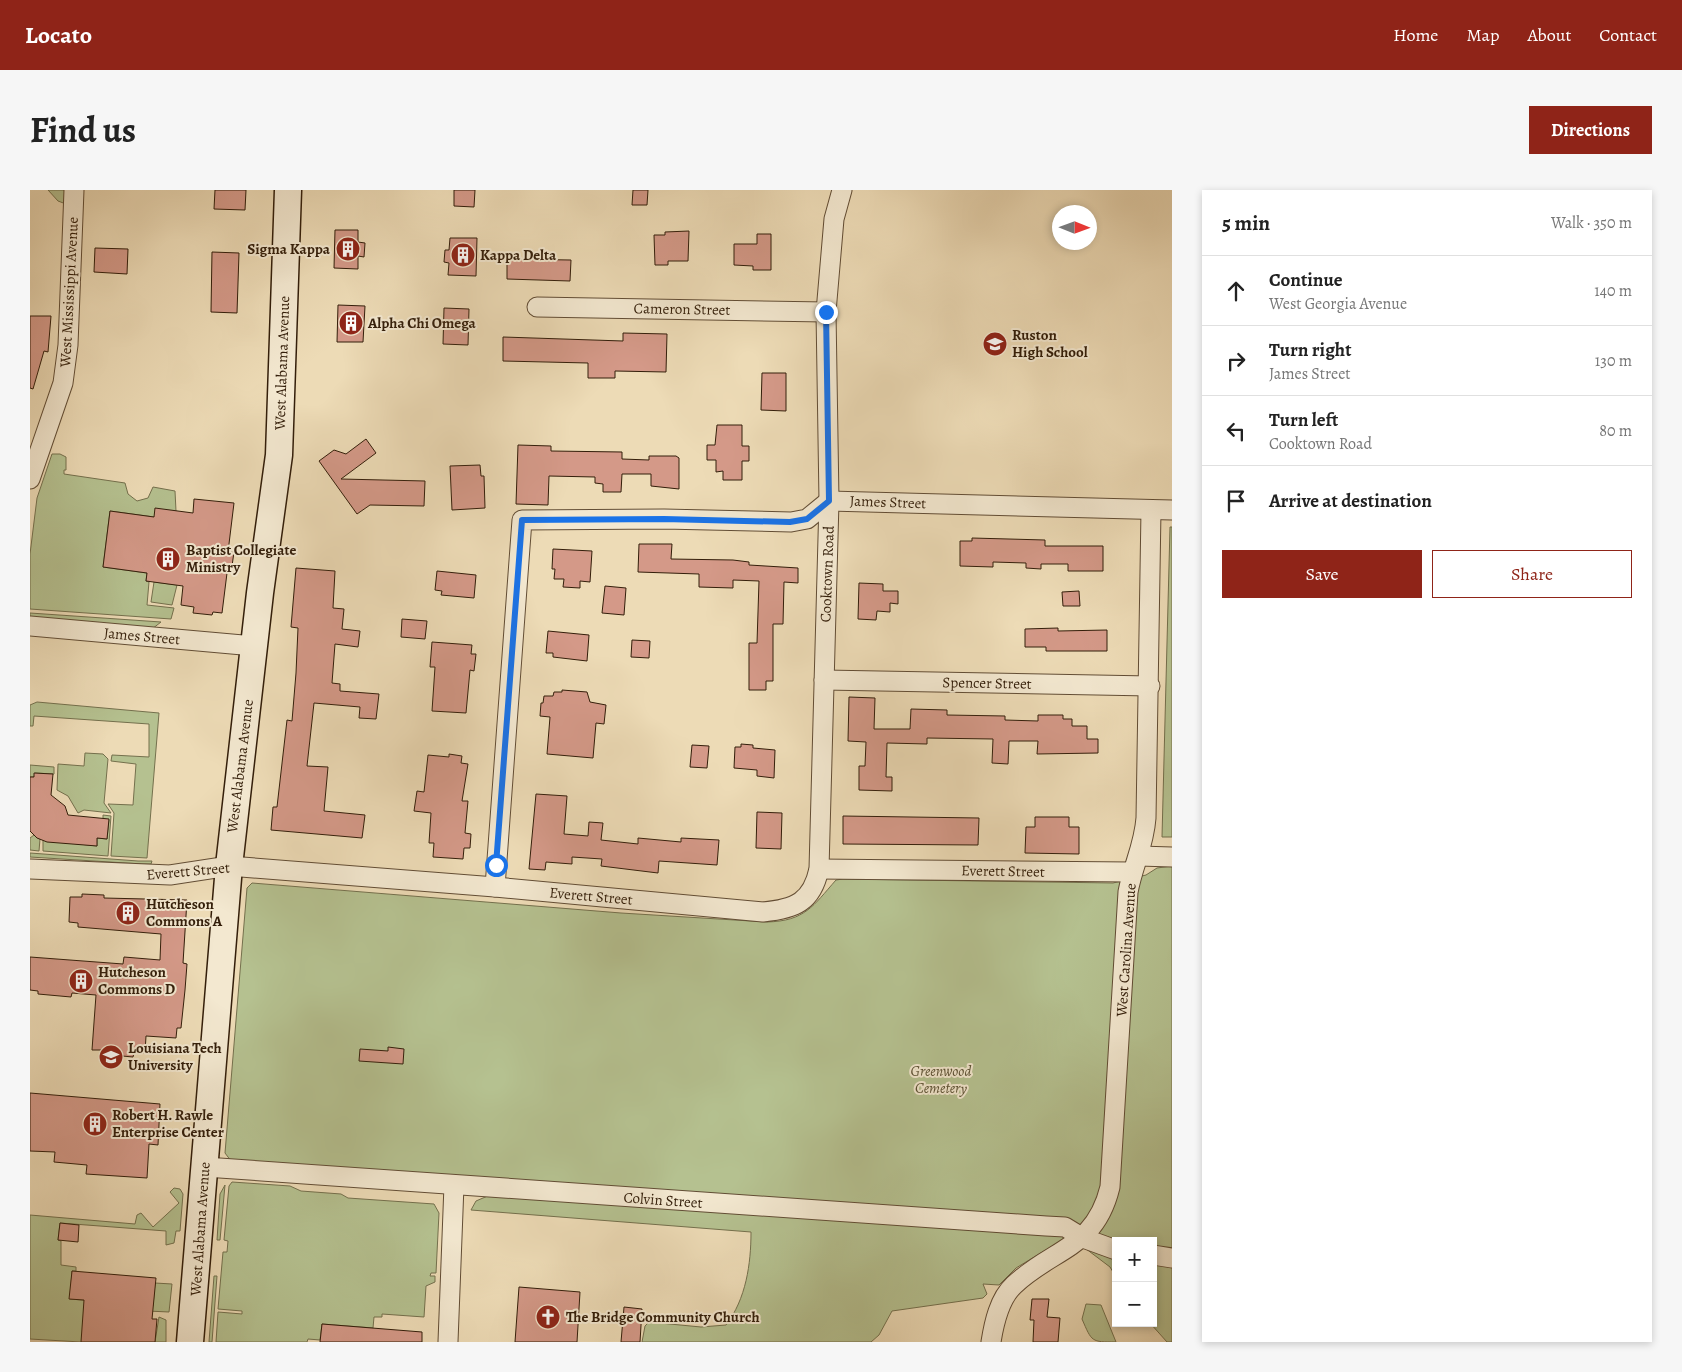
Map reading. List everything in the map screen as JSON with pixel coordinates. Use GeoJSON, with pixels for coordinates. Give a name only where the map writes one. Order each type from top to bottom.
{"type":"FeatureCollection","features":[{"type":"Feature","properties":{"kind":"main road","name":"West Alabama Avenue"},"geometry":{"type":"LineString","coordinates":[[190,1342],[229,866],[254,646],[279,455],[288,190]]}},
{"type":"Feature","properties":{"kind":"street","name":"West Mississippi Avenue"},"geometry":{"type":"LineString","coordinates":[[30,479],[64,383],[68,345],[74,190]]}},
{"type":"Feature","properties":{"kind":"street","name":"Cooktown Road"},"geometry":{"type":"LineString","coordinates":[[819,869],[829,501],[826,312],[834,219],[842,190]]}},
{"type":"Feature","properties":{"kind":"street","name":"Cameron Street"},"geometry":{"type":"LineString","coordinates":[[537,307],[826,312]]}},
{"type":"Feature","properties":{"kind":"street","name":"James Street"},"geometry":{"type":"LineString","coordinates":[[495,886],[522,520],[664,519],[790,522],[807,519],[829,501],[1172,510]]}},
{"type":"Feature","properties":{"kind":"street","name":"West Carolina Avenue"},"geometry":{"type":"LineString","coordinates":[[991,1342],[998,1313],[1013,1286],[1041,1264],[1083,1238],[1106,1203],[1113,1169],[1127,902],[1146,825],[1150,686],[1151,510]]}},
{"type":"Feature","properties":{"kind":"street","name":"James Street"},"geometry":{"type":"LineString","coordinates":[[30,626],[254,646]]}},
{"type":"Feature","properties":{"kind":"street","name":"Spencer Street"},"geometry":{"type":"LineString","coordinates":[[824,680],[1150,686]]}},
{"type":"Feature","properties":{"kind":"street","name":"Everett Street"},"geometry":{"type":"LineString","coordinates":[[30,870],[170,875],[229,866],[495,886],[763,912],[784,910],[800,903],[811,892],[819,869],[1135,864],[1172,857]]}},
{"type":"Feature","properties":{"kind":"street","name":"Colvin Street"},"geometry":{"type":"LineString","coordinates":[[204,1167],[1065,1227],[1083,1238],[1112,1249]]}},
{"type":"Feature","properties":{"kind":"street"},"geometry":{"type":"LineString","coordinates":[[448,1342],[454,1185]]}},
{"type":"Feature","properties":{"kind":"street"},"geometry":{"type":"LineString","coordinates":[[1157,1256],[1172,1258]]}},
{"type":"Feature","properties":{"kind":"green space"},"geometry":{"type":"Polygon","coordinates":[[[48,190],[67,190],[66,204],[58,201],[48,190]]]}},
{"type":"Feature","properties":{"kind":"green space"},"geometry":{"type":"Polygon","coordinates":[[[52,454],[60,454],[66,457],[66,470],[64,470],[64,474],[125,483],[128,494],[137,501],[148,498],[153,487],[175,491],[176,511],[154,517],[110,511],[103,567],[147,573],[146,581],[149,582],[147,605],[174,608],[171,619],[30,609],[30,554],[37,498],[52,454]]]}},
{"type":"Feature","properties":{"kind":"green space"},"geometry":{"type":"Polygon","coordinates":[[[1170,527],[1172,527],[1172,837],[1162,837],[1170,527]]]}},
{"type":"Feature","properties":{"kind":"green space"},"geometry":{"type":"Polygon","coordinates":[[[154,582],[177,585],[172,605],[151,602],[154,582]]]}},
{"type":"Feature","properties":{"kind":"green space"},"geometry":{"type":"Polygon","coordinates":[[[30,613],[161,622],[152,629],[30,617],[30,613]]]}},
{"type":"Feature","properties":{"kind":"green space"},"geometry":{"type":"Polygon","coordinates":[[[37,702],[159,713],[147,858],[111,856],[114,813],[108,804],[133,805],[136,764],[111,761],[112,755],[149,757],[149,724],[34,716],[33,726],[30,726],[30,705],[37,702]]]}},
{"type":"Feature","properties":{"kind":"green space"},"geometry":{"type":"Polygon","coordinates":[[[85,753],[103,754],[108,759],[104,803],[111,813],[84,810],[78,813],[68,796],[57,790],[58,764],[84,766],[85,753]]]}},
{"type":"Feature","properties":{"kind":"green space"},"geometry":{"type":"Polygon","coordinates":[[[30,765],[54,767],[54,774],[35,773],[34,777],[30,777],[30,765]]]}},
{"type":"Feature","properties":{"kind":"green space"},"geometry":{"type":"Polygon","coordinates":[[[103,815],[111,816],[108,856],[43,851],[43,840],[97,846],[97,838],[107,839],[109,820],[103,819],[103,815]]]}},
{"type":"Feature","properties":{"kind":"green space"},"geometry":{"type":"Polygon","coordinates":[[[34,835],[40,839],[39,851],[30,850],[30,838],[34,835]]]}},
{"type":"Feature","properties":{"kind":"green space"},"geometry":{"type":"Polygon","coordinates":[[[30,853],[152,861],[151,864],[142,864],[30,857],[30,853]]]}},
{"type":"Feature","properties":{"kind":"green space","name":"Greenwood Cemetery"},"geometry":{"type":"Polygon","coordinates":[[[1172,866],[1172,1342],[1167,1342],[1154,1327],[1157,1327],[1157,1237],[1112,1237],[1112,1270],[1069,1236],[1016,1268],[999,1285],[983,1284],[987,1294],[983,1298],[892,1311],[879,1335],[871,1342],[642,1342],[645,1326],[649,1322],[701,1327],[726,1325],[743,1293],[750,1256],[751,1232],[471,1210],[476,1201],[490,1195],[598,1202],[231,1161],[225,1153],[247,888],[252,883],[621,913],[767,922],[791,919],[799,915],[814,904],[836,880],[843,879],[1113,883],[1146,875],[1157,868],[1172,866]]]}},
{"type":"Feature","properties":{"kind":"green space"},"geometry":{"type":"Polygon","coordinates":[[[232,1182],[290,1186],[301,1191],[341,1194],[348,1198],[434,1204],[439,1213],[436,1273],[431,1273],[430,1276],[435,1276],[435,1282],[426,1286],[424,1317],[382,1314],[382,1317],[374,1317],[373,1328],[322,1324],[320,1340],[308,1339],[307,1342],[216,1342],[218,1312],[242,1314],[242,1311],[218,1309],[223,1252],[227,1252],[228,1241],[224,1240],[229,1186],[232,1182]]]}},
{"type":"Feature","properties":{"kind":"green space"},"geometry":{"type":"Polygon","coordinates":[[[225,1185],[220,1240],[217,1240],[220,1194],[225,1185]]]}},
{"type":"Feature","properties":{"kind":"green space"},"geometry":{"type":"Polygon","coordinates":[[[174,1188],[180,1189],[183,1194],[180,1231],[176,1231],[174,1243],[166,1245],[166,1231],[60,1223],[58,1240],[61,1241],[61,1265],[76,1267],[76,1271],[72,1271],[70,1299],[153,1306],[155,1283],[172,1284],[169,1312],[104,1309],[81,1342],[30,1339],[30,1215],[135,1224],[137,1215],[141,1213],[153,1227],[179,1203],[170,1192],[174,1188]]]}},
{"type":"Feature","properties":{"kind":"green space"},"geometry":{"type":"Polygon","coordinates":[[[214,1276],[217,1276],[212,1342],[209,1342],[214,1276]]]}},
{"type":"Feature","properties":{"kind":"green space"},"geometry":{"type":"Polygon","coordinates":[[[1086,1304],[1101,1305],[1116,1342],[1102,1342],[1093,1339],[1082,1319],[1086,1304]]]}},
{"type":"Feature","properties":{"kind":"green space"},"geometry":{"type":"Polygon","coordinates":[[[159,1317],[166,1320],[166,1342],[155,1342],[159,1317]]]}},
{"type":"Feature","properties":{"kind":"building"},"geometry":{"type":"Polygon","coordinates":[[[215,190],[246,190],[245,210],[214,209],[215,190]]]}},
{"type":"Feature","properties":{"kind":"building"},"geometry":{"type":"Polygon","coordinates":[[[454,190],[475,190],[474,207],[454,206],[454,190]]]}},
{"type":"Feature","properties":{"kind":"building"},"geometry":{"type":"Polygon","coordinates":[[[633,190],[648,190],[647,205],[632,205],[633,190]]]}},
{"type":"Feature","properties":{"kind":"building","name":"Sigma Kappa"},"geometry":{"type":"Polygon","coordinates":[[[335,230],[358,230],[358,242],[365,243],[364,257],[358,256],[358,269],[334,268],[335,230]]]}},
{"type":"Feature","properties":{"kind":"building"},"geometry":{"type":"Polygon","coordinates":[[[689,231],[688,261],[668,261],[668,265],[655,265],[654,235],[665,235],[665,232],[689,231]]]}},
{"type":"Feature","properties":{"kind":"building"},"geometry":{"type":"Polygon","coordinates":[[[757,234],[771,234],[771,270],[753,270],[753,266],[734,265],[734,244],[757,244],[757,234]]]}},
{"type":"Feature","properties":{"kind":"building","name":"Kappa Delta"},"geometry":{"type":"Polygon","coordinates":[[[450,238],[477,238],[476,276],[448,275],[449,263],[444,262],[445,250],[449,250],[450,238]]]}},
{"type":"Feature","properties":{"kind":"building"},"geometry":{"type":"Polygon","coordinates":[[[95,248],[128,249],[127,274],[94,272],[95,248]]]}},
{"type":"Feature","properties":{"kind":"building"},"geometry":{"type":"Polygon","coordinates":[[[212,252],[239,253],[237,313],[211,312],[212,252]]]}},
{"type":"Feature","properties":{"kind":"building"},"geometry":{"type":"Polygon","coordinates":[[[507,259],[571,260],[570,281],[507,279],[507,259]]]}},
{"type":"Feature","properties":{"kind":"building","name":"Alpha Chi Omega"},"geometry":{"type":"Polygon","coordinates":[[[338,305],[365,306],[363,342],[337,342],[338,305]]]}},
{"type":"Feature","properties":{"kind":"building"},"geometry":{"type":"Polygon","coordinates":[[[444,308],[469,309],[468,345],[443,344],[444,308]]]}},
{"type":"Feature","properties":{"kind":"building"},"geometry":{"type":"Polygon","coordinates":[[[30,316],[51,316],[48,352],[44,351],[33,389],[30,388],[30,316]]]}},
{"type":"Feature","properties":{"kind":"building"},"geometry":{"type":"Polygon","coordinates":[[[623,333],[667,334],[666,372],[615,371],[615,378],[588,378],[588,363],[503,361],[503,337],[623,341],[623,333]]]}},
{"type":"Feature","properties":{"kind":"building"},"geometry":{"type":"Polygon","coordinates":[[[762,373],[786,373],[786,411],[761,410],[762,373]]]}},
{"type":"Feature","properties":{"kind":"building"},"geometry":{"type":"Polygon","coordinates":[[[717,425],[742,425],[742,446],[749,446],[749,461],[742,461],[742,480],[723,480],[723,471],[716,472],[716,460],[707,460],[707,445],[715,445],[717,425]]]}},
{"type":"Feature","properties":{"kind":"building"},"geometry":{"type":"Polygon","coordinates":[[[366,439],[376,453],[341,479],[425,481],[424,506],[370,505],[357,514],[319,461],[334,450],[346,454],[366,439]]]}},
{"type":"Feature","properties":{"kind":"building"},"geometry":{"type":"Polygon","coordinates":[[[518,445],[551,446],[551,451],[622,452],[622,459],[649,460],[649,456],[676,456],[679,458],[679,489],[651,486],[651,474],[622,474],[621,492],[603,492],[603,484],[595,483],[595,477],[549,476],[548,505],[516,504],[518,445]]]}},
{"type":"Feature","properties":{"kind":"building"},"geometry":{"type":"Polygon","coordinates":[[[480,465],[481,476],[484,476],[485,508],[452,510],[450,466],[480,465]]]}},
{"type":"Feature","properties":{"kind":"building","name":"Baptist Collegiate Ministry"},"geometry":{"type":"Polygon","coordinates":[[[194,499],[234,503],[228,552],[234,552],[232,566],[228,565],[222,613],[213,612],[212,615],[193,613],[194,607],[181,605],[183,586],[146,581],[147,573],[103,567],[110,511],[154,517],[155,508],[193,513],[194,499]]]}},
{"type":"Feature","properties":{"kind":"building"},"geometry":{"type":"Polygon","coordinates":[[[972,538],[1045,540],[1045,546],[1103,546],[1103,571],[1068,571],[1068,564],[1041,564],[1041,569],[1026,568],[1026,563],[993,562],[993,567],[960,566],[960,541],[972,541],[972,538]]]}},
{"type":"Feature","properties":{"kind":"building"},"geometry":{"type":"Polygon","coordinates":[[[639,544],[672,544],[671,559],[733,560],[749,562],[749,565],[798,568],[798,583],[784,582],[783,624],[773,624],[773,681],[766,681],[766,690],[749,690],[749,643],[757,643],[759,581],[733,580],[733,588],[699,587],[699,574],[638,572],[639,544]]]}},
{"type":"Feature","properties":{"kind":"building"},"geometry":{"type":"Polygon","coordinates":[[[553,549],[592,551],[590,582],[580,581],[580,588],[563,587],[564,579],[554,579],[555,569],[552,569],[553,549]]]}},
{"type":"Feature","properties":{"kind":"building"},"geometry":{"type":"Polygon","coordinates":[[[296,568],[335,571],[333,608],[344,609],[342,629],[360,631],[358,647],[335,644],[332,683],[340,684],[340,691],[379,694],[376,719],[359,718],[360,707],[314,703],[307,766],[328,767],[324,811],[365,815],[362,838],[271,830],[273,807],[277,807],[287,720],[292,721],[298,628],[291,627],[296,568]]]}},
{"type":"Feature","properties":{"kind":"building"},"geometry":{"type":"Polygon","coordinates":[[[437,571],[476,575],[474,598],[441,595],[442,591],[435,590],[437,571]]]}},
{"type":"Feature","properties":{"kind":"building"},"geometry":{"type":"Polygon","coordinates":[[[859,583],[883,584],[883,591],[898,591],[898,604],[890,603],[890,612],[877,611],[876,620],[858,619],[859,583]]]}},
{"type":"Feature","properties":{"kind":"building"},"geometry":{"type":"Polygon","coordinates":[[[605,586],[626,588],[624,615],[602,613],[605,586]]]}},
{"type":"Feature","properties":{"kind":"building"},"geometry":{"type":"Polygon","coordinates":[[[1079,591],[1080,606],[1063,606],[1062,592],[1079,591]]]}},
{"type":"Feature","properties":{"kind":"building"},"geometry":{"type":"Polygon","coordinates":[[[402,619],[427,621],[425,639],[401,637],[402,619]]]}},
{"type":"Feature","properties":{"kind":"building"},"geometry":{"type":"Polygon","coordinates":[[[1058,628],[1058,631],[1107,630],[1107,651],[1046,651],[1046,647],[1025,647],[1025,629],[1058,628]]]}},
{"type":"Feature","properties":{"kind":"building"},"geometry":{"type":"Polygon","coordinates":[[[548,631],[589,635],[587,661],[553,657],[553,653],[546,653],[548,631]]]}},
{"type":"Feature","properties":{"kind":"building"},"geometry":{"type":"Polygon","coordinates":[[[632,640],[650,641],[649,658],[631,657],[632,640]]]}},
{"type":"Feature","properties":{"kind":"building"},"geometry":{"type":"Polygon","coordinates":[[[432,642],[472,645],[471,654],[476,654],[474,671],[470,670],[466,713],[432,711],[435,667],[430,667],[432,642]]]}},
{"type":"Feature","properties":{"kind":"building"},"geometry":{"type":"Polygon","coordinates":[[[562,690],[587,692],[590,702],[606,705],[604,724],[596,723],[593,758],[547,754],[550,717],[540,716],[541,703],[543,703],[544,696],[553,696],[554,692],[562,692],[562,690]]]}},
{"type":"Feature","properties":{"kind":"building"},"geometry":{"type":"Polygon","coordinates":[[[849,697],[875,698],[874,729],[910,729],[911,709],[947,710],[947,715],[1005,716],[1005,720],[1038,721],[1038,715],[1063,715],[1063,719],[1072,719],[1072,726],[1087,726],[1087,739],[1098,739],[1098,753],[1037,754],[1038,741],[1009,741],[1008,764],[992,763],[993,739],[927,738],[927,744],[887,743],[886,777],[892,777],[892,791],[859,790],[859,766],[865,766],[866,742],[848,741],[849,697]]]}},
{"type":"Feature","properties":{"kind":"building"},"geometry":{"type":"Polygon","coordinates":[[[741,744],[753,745],[753,748],[775,750],[774,778],[757,776],[757,770],[734,768],[735,747],[741,747],[741,744]]]}},
{"type":"Feature","properties":{"kind":"building"},"geometry":{"type":"Polygon","coordinates":[[[692,745],[709,746],[707,768],[690,767],[692,745]]]}},
{"type":"Feature","properties":{"kind":"building"},"geometry":{"type":"Polygon","coordinates":[[[449,754],[462,756],[461,763],[468,764],[462,801],[468,801],[465,833],[471,834],[470,848],[464,848],[463,859],[433,857],[434,843],[429,843],[431,813],[414,811],[417,791],[424,792],[428,755],[449,757],[449,754]]]}},
{"type":"Feature","properties":{"kind":"building"},"geometry":{"type":"Polygon","coordinates":[[[34,773],[53,774],[51,795],[65,806],[68,815],[109,819],[107,839],[97,838],[97,846],[47,842],[37,838],[30,831],[30,777],[34,777],[34,773]]]}},
{"type":"Feature","properties":{"kind":"building"},"geometry":{"type":"Polygon","coordinates":[[[536,794],[567,796],[564,834],[588,836],[589,822],[603,823],[601,840],[638,844],[638,838],[681,842],[681,838],[719,840],[717,865],[659,861],[658,873],[601,866],[602,859],[572,857],[572,864],[546,862],[545,870],[529,869],[536,794]]]}},
{"type":"Feature","properties":{"kind":"building"},"geometry":{"type":"Polygon","coordinates":[[[757,812],[782,813],[781,849],[756,848],[757,812]]]}},
{"type":"Feature","properties":{"kind":"building"},"geometry":{"type":"Polygon","coordinates":[[[843,816],[979,818],[978,845],[843,844],[843,816]]]}},
{"type":"Feature","properties":{"kind":"building"},"geometry":{"type":"Polygon","coordinates":[[[1035,817],[1069,817],[1069,827],[1079,827],[1079,854],[1025,853],[1026,827],[1035,827],[1035,817]]]}},
{"type":"Feature","properties":{"kind":"building"},"geometry":{"type":"Polygon","coordinates":[[[82,894],[104,895],[104,898],[187,900],[183,963],[187,964],[185,990],[181,1028],[177,1028],[176,1038],[146,1036],[145,1053],[134,1053],[133,1057],[101,1054],[101,1050],[92,1050],[96,995],[72,993],[71,997],[38,994],[38,991],[30,990],[30,957],[123,964],[124,957],[160,960],[161,934],[78,927],[78,923],[69,922],[70,897],[82,897],[82,894]]]}},
{"type":"Feature","properties":{"kind":"building"},"geometry":{"type":"Polygon","coordinates":[[[388,1047],[404,1049],[403,1064],[359,1061],[360,1049],[388,1051],[388,1047]]]}},
{"type":"Feature","properties":{"kind":"building","name":"Robert H. Rawle Enterprise Center"},"geometry":{"type":"Polygon","coordinates":[[[30,1093],[160,1104],[158,1145],[149,1144],[147,1178],[86,1174],[87,1165],[54,1162],[55,1152],[30,1151],[30,1093]]]}},
{"type":"Feature","properties":{"kind":"building"},"geometry":{"type":"Polygon","coordinates":[[[60,1223],[79,1225],[78,1242],[58,1240],[60,1223]]]}},
{"type":"Feature","properties":{"kind":"building"},"geometry":{"type":"Polygon","coordinates":[[[72,1271],[156,1278],[152,1319],[157,1319],[155,1342],[81,1342],[84,1300],[69,1299],[72,1271]]]}},
{"type":"Feature","properties":{"kind":"building","name":"The Bridge Community Church"},"geometry":{"type":"Polygon","coordinates":[[[519,1287],[580,1292],[577,1342],[515,1342],[519,1287]]]}},
{"type":"Feature","properties":{"kind":"building"},"geometry":{"type":"Polygon","coordinates":[[[1032,1299],[1049,1299],[1047,1317],[1060,1318],[1058,1342],[1033,1342],[1034,1320],[1030,1320],[1032,1299]]]}},
{"type":"Feature","properties":{"kind":"building"},"geometry":{"type":"Polygon","coordinates":[[[624,1307],[642,1309],[640,1342],[621,1342],[624,1307]]]}},
{"type":"Feature","properties":{"kind":"building"},"geometry":{"type":"Polygon","coordinates":[[[322,1324],[422,1332],[422,1342],[320,1342],[322,1324]]]}},
{"type":"Feature","properties":{"kind":"place","name":"Sigma Kappa"},"geometry":{"type":"Point","coordinates":[348,249]}},
{"type":"Feature","properties":{"kind":"place","name":"Kappa Delta"},"geometry":{"type":"Point","coordinates":[463,255]}},
{"type":"Feature","properties":{"kind":"place","name":"Alpha Chi Omega"},"geometry":{"type":"Point","coordinates":[351,323]}},
{"type":"Feature","properties":{"kind":"place","name":"Ruston High School"},"geometry":{"type":"Point","coordinates":[995,344]}},
{"type":"Feature","properties":{"kind":"place","name":"Baptist Collegiate Ministry"},"geometry":{"type":"Point","coordinates":[168,559]}},
{"type":"Feature","properties":{"kind":"place","name":"Hutcheson Commons A"},"geometry":{"type":"Point","coordinates":[128,913]}},
{"type":"Feature","properties":{"kind":"place","name":"Hutcheson Commons D"},"geometry":{"type":"Point","coordinates":[81,981]}},
{"type":"Feature","properties":{"kind":"place","name":"Louisiana Tech University"},"geometry":{"type":"Point","coordinates":[111,1057]}},
{"type":"Feature","properties":{"kind":"place","name":"Robert H. Rawle Enterprise Center"},"geometry":{"type":"Point","coordinates":[95,1124]}},
{"type":"Feature","properties":{"kind":"place","name":"The Bridge Community Church"},"geometry":{"type":"Point","coordinates":[548,1317]}},
{"type":"Feature","properties":{"kind":"route"},"geometry":{"type":"LineString","coordinates":[[496,865],[522,520],[664,519],[790,522],[807,519],[829,501],[826,312]]}}]}
